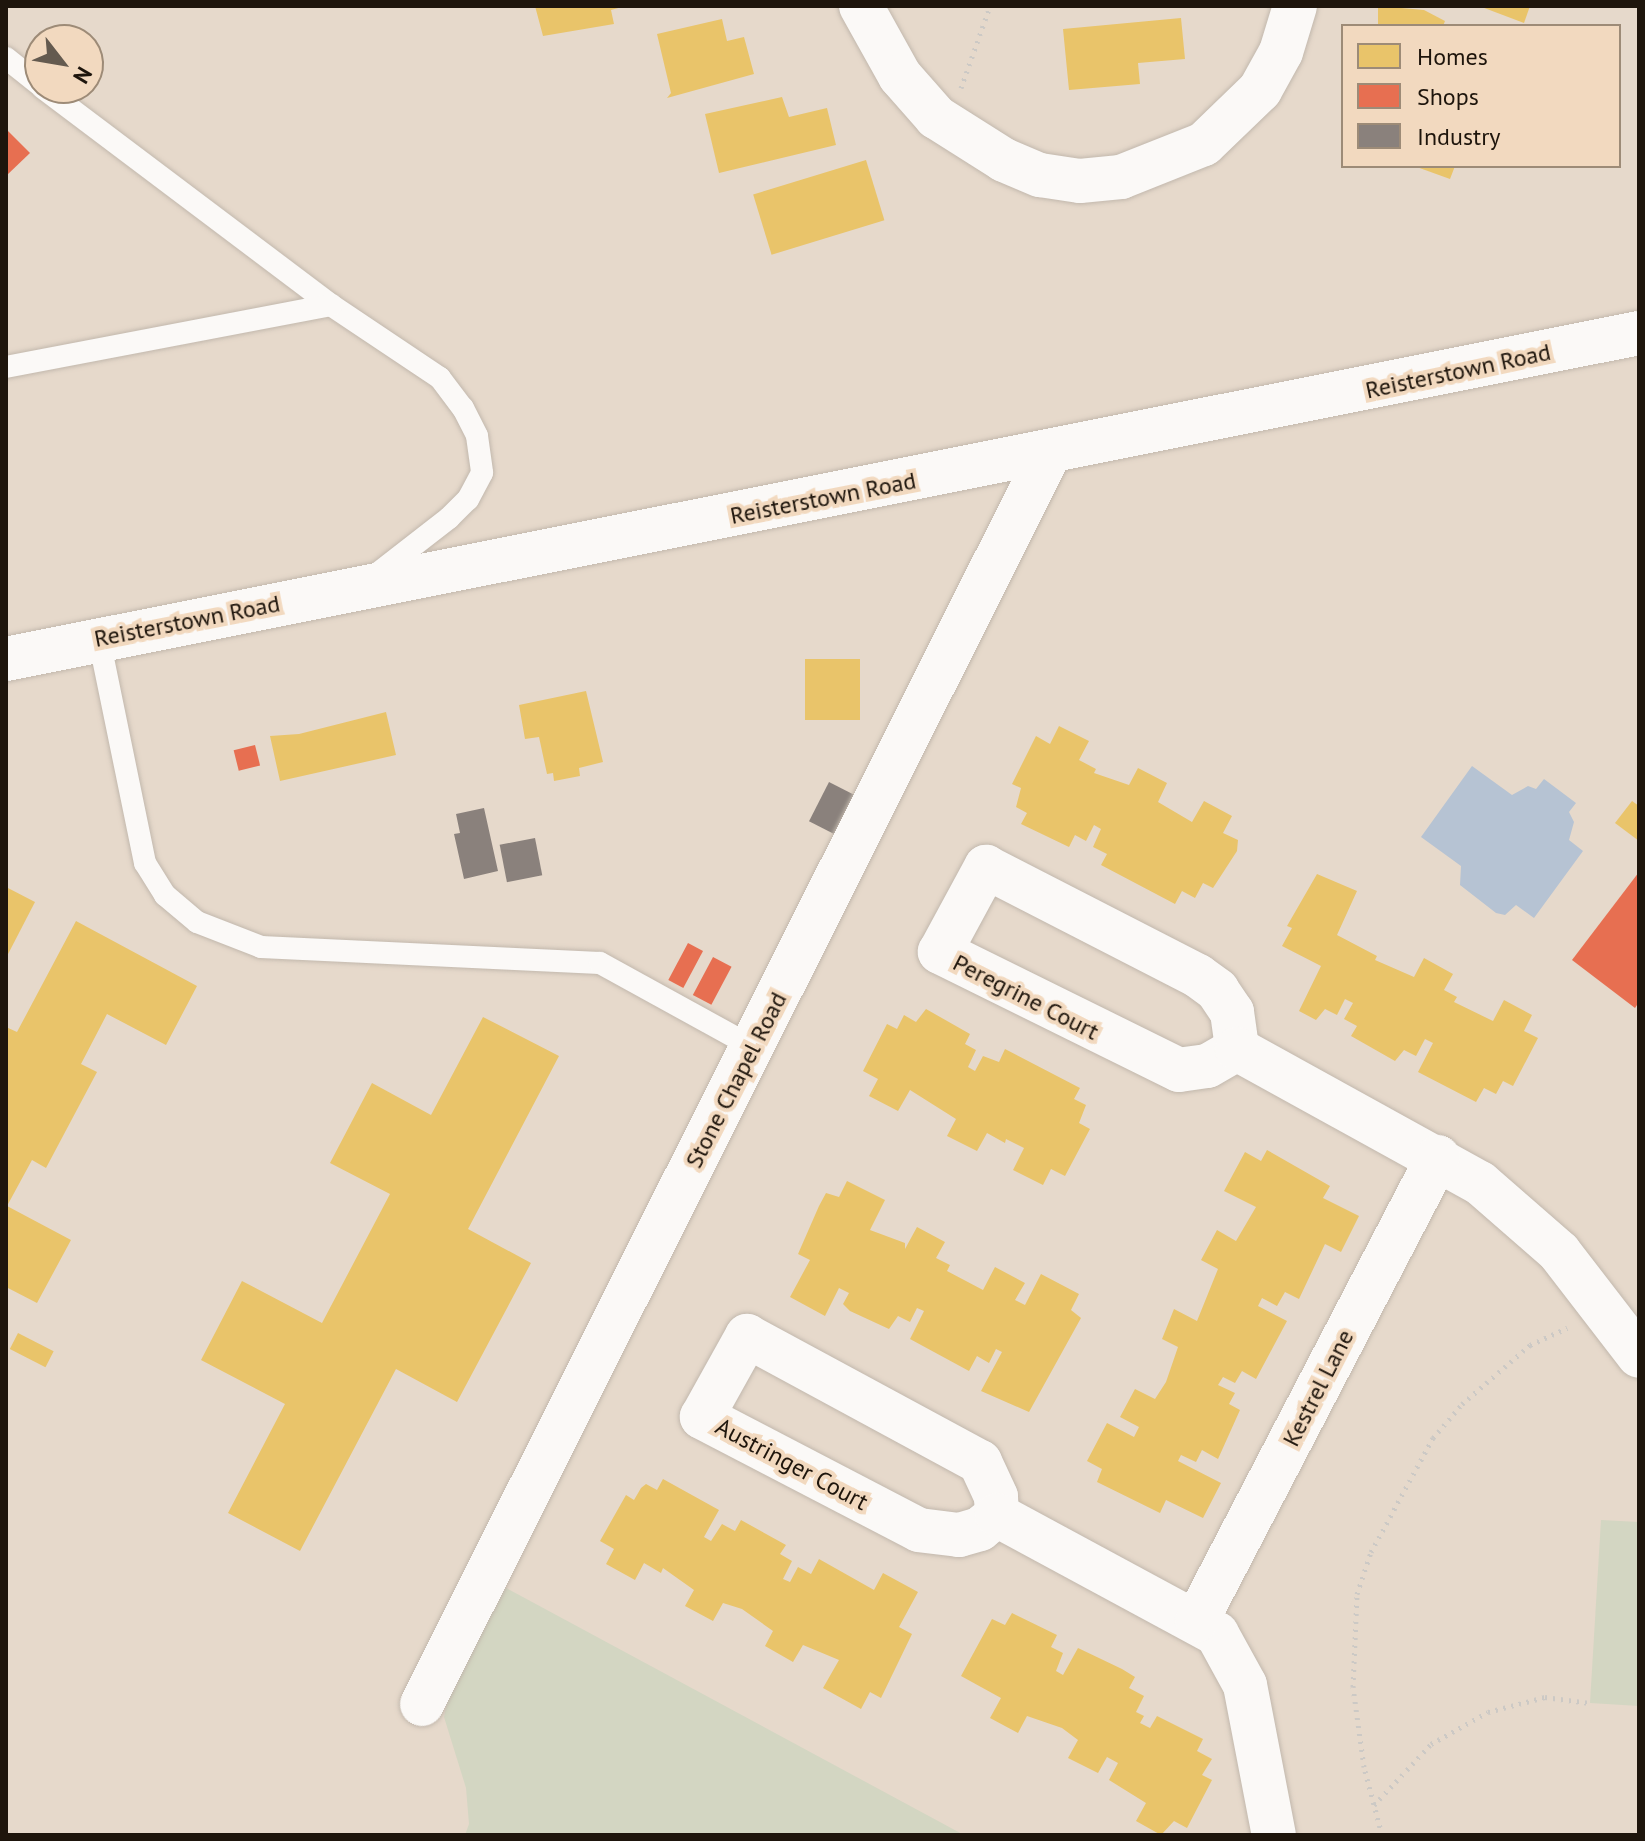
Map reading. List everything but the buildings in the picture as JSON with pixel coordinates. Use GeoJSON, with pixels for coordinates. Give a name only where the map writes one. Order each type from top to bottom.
{"type":"FeatureCollection","features":[{"type":"Feature","properties":{"kind":"street"},"geometry":{"type":"LineString","coordinates":[[861,6],[900,76],[936,117],[1004,160],[1040,175],[1080,181],[1121,177],[1204,144],[1230,122],[1267,77],[1295,6]]}},
{"type":"Feature","properties":{"kind":"street","name":"Reisterstown Road"},"geometry":{"type":"LineString","coordinates":[[6,659],[362,586],[1049,454],[1639,333]]}},
{"type":"Feature","properties":{"kind":"street","name":"Stone Chapel Road"},"geometry":{"type":"LineString","coordinates":[[422,1704],[1049,454]]}},
{"type":"Feature","properties":{"kind":"street","name":"Peregrine Court"},"geometry":{"type":"LineString","coordinates":[[986,867],[1208,983],[1232,1012],[1237,1049],[1207,1066],[1179,1070],[1166,1066],[940,952],[986,867]]}},
{"type":"Feature","properties":{"kind":"street"},"geometry":{"type":"LineString","coordinates":[[1237,1049],[1438,1157],[1480,1183],[1559,1252],[1608,1321],[1639,1356]]}},
{"type":"Feature","properties":{"kind":"street","name":"Kestrel Lane"},"geometry":{"type":"LineString","coordinates":[[1197,1620],[1438,1157]]}},
{"type":"Feature","properties":{"kind":"street","name":"Austringer Court"},"geometry":{"type":"LineString","coordinates":[[747,1336],[980,1462],[996,1497],[997,1515],[980,1529],[959,1535],[919,1530],[702,1417],[747,1336]]}},
{"type":"Feature","properties":{"kind":"street"},"geometry":{"type":"LineString","coordinates":[[997,1515],[1197,1620],[1229,1649],[1245,1685],[1274,1835]]}},
{"type":"Feature","properties":{"kind":"lane"},"geometry":{"type":"LineString","coordinates":[[6,58],[24,72]]}},
{"type":"Feature","properties":{"kind":"lane"},"geometry":{"type":"LineString","coordinates":[[65,104],[331,305],[440,378],[463,408],[477,436],[482,473],[468,499],[449,518],[362,586]]}},
{"type":"Feature","properties":{"kind":"lane"},"geometry":{"type":"LineString","coordinates":[[6,367],[331,305]]}},
{"type":"Feature","properties":{"kind":"lane"},"geometry":{"type":"LineString","coordinates":[[99,639],[145,863],[165,895],[197,922],[261,947],[600,963],[753,1047]]}},
{"type":"Feature","properties":{"kind":"path"},"geometry":{"type":"LineString","coordinates":[[936,117],[959,91],[990,6]]}},
{"type":"Feature","properties":{"kind":"path"},"geometry":{"type":"LineString","coordinates":[[1382,1835],[1353,1687],[1357,1594],[1371,1552],[1433,1438],[1491,1374],[1530,1345],[1568,1328],[1608,1321]]}},
{"type":"Feature","properties":{"kind":"path"},"geometry":{"type":"LineString","coordinates":[[1374,1805],[1431,1744],[1488,1712],[1545,1697],[1590,1703]]}},
{"type":"Feature","properties":{"kind":"green space"},"geometry":{"type":"Polygon","coordinates":[[[1601,1520],[1639,1522],[1639,1706],[1590,1703],[1601,1520]]]}},
{"type":"Feature","properties":{"kind":"green space"},"geometry":{"type":"Polygon","coordinates":[[[497,1583],[964,1835],[465,1835],[469,1824],[466,1788],[444,1717],[450,1686],[497,1583]]]}},
{"type":"Feature","properties":{"kind":"water"},"geometry":{"type":"Polygon","coordinates":[[[1472,766],[1512,795],[1528,786],[1536,789],[1544,779],[1576,803],[1569,812],[1574,822],[1569,840],[1583,851],[1534,918],[1516,905],[1505,915],[1496,913],[1460,885],[1461,866],[1421,837],[1472,766]]]}}]}
